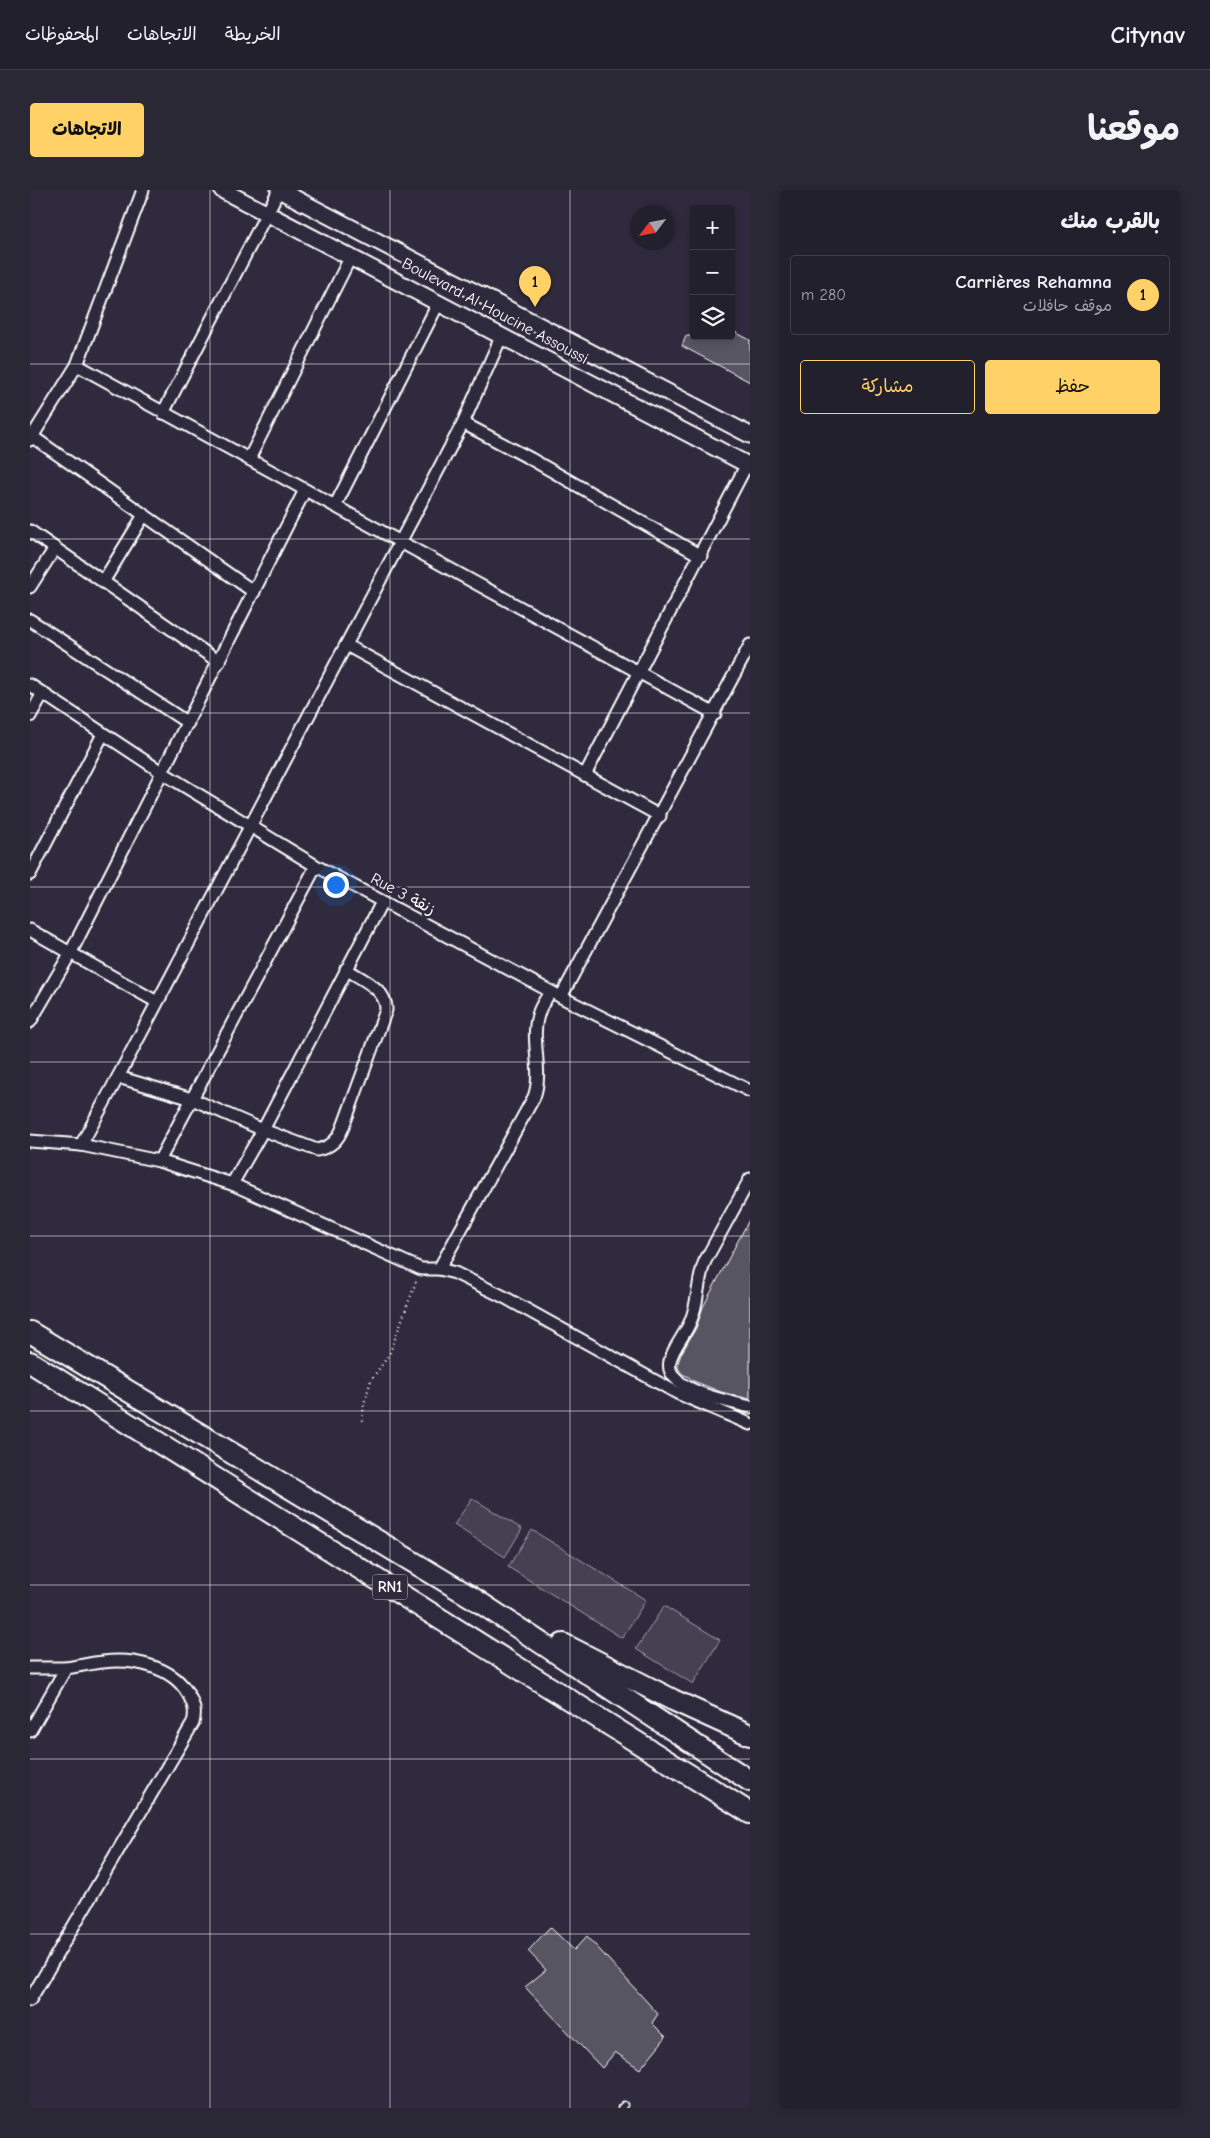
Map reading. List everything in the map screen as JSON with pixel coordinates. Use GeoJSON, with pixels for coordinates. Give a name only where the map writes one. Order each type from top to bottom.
{"type":"FeatureCollection","features":[{"type":"Feature","properties":{"kind":"highway","name":"RN1"},"geometry":{"type":"LineString","coordinates":[[30,1332],[473,1598],[750,1780]]}},
{"type":"Feature","properties":{"kind":"highway","name":"RN1"},"geometry":{"type":"LineString","coordinates":[[30,1362],[750,1813]]}},
{"type":"Feature","properties":{"kind":"highway"},"geometry":{"type":"LineString","coordinates":[[473,1598],[673,1700],[750,1735]]}},
{"type":"Feature","properties":{"kind":"highway"},"geometry":{"type":"LineString","coordinates":[[533,1677],[750,1824]]}},
{"type":"Feature","properties":{"kind":"street"},"geometry":{"type":"LineString","coordinates":[[144,190],[77,365],[31,437],[254,592]]}},
{"type":"Feature","properties":{"kind":"street","name":"Boulevard Al Houcine Assoussi"},"geometry":{"type":"LineString","coordinates":[[222,190],[749,465]]}},
{"type":"Feature","properties":{"kind":"street"},"geometry":{"type":"LineString","coordinates":[[163,413],[279,190]]}},
{"type":"Feature","properties":{"kind":"street","name":"Boulevard Al Houcine Assoussi"},"geometry":{"type":"LineString","coordinates":[[279,190],[750,435]]}},
{"type":"Feature","properties":{"kind":"street"},"geometry":{"type":"LineString","coordinates":[[249,460],[351,256]]}},
{"type":"Feature","properties":{"kind":"street"},"geometry":{"type":"LineString","coordinates":[[334,506],[438,302]]}},
{"type":"Feature","properties":{"kind":"street"},"geometry":{"type":"LineString","coordinates":[[81,1145],[463,423],[502,335]]}},
{"type":"Feature","properties":{"kind":"street"},"geometry":{"type":"LineString","coordinates":[[77,365],[715,714]]}},
{"type":"Feature","properties":{"kind":"street"},"geometry":{"type":"LineString","coordinates":[[463,423],[531,459],[701,556]]}},
{"type":"Feature","properties":{"kind":"street"},"geometry":{"type":"LineString","coordinates":[[584,774],[749,465]]}},
{"type":"Feature","properties":{"kind":"street"},"geometry":{"type":"LineString","coordinates":[[30,1022],[70,954],[305,490]]}},
{"type":"Feature","properties":{"kind":"street"},"geometry":{"type":"LineString","coordinates":[[102,582],[144,515]]}},
{"type":"Feature","properties":{"kind":"street"},"geometry":{"type":"LineString","coordinates":[[30,531],[219,662]]}},
{"type":"Feature","properties":{"kind":"street"},"geometry":{"type":"LineString","coordinates":[[30,587],[55,548]]}},
{"type":"Feature","properties":{"kind":"street"},"geometry":{"type":"LineString","coordinates":[[30,620],[188,724]]}},
{"type":"Feature","properties":{"kind":"street"},"geometry":{"type":"LineString","coordinates":[[346,645],[660,816]]}},
{"type":"Feature","properties":{"kind":"street"},"geometry":{"type":"LineString","coordinates":[[561,997],[715,714],[750,645]]}},
{"type":"Feature","properties":{"kind":"street","name":"Rue 3 زنقة"},"geometry":{"type":"LineString","coordinates":[[30,685],[163,773],[316,866],[550,992],[750,1090]]}},
{"type":"Feature","properties":{"kind":"street"},"geometry":{"type":"LineString","coordinates":[[30,716],[43,693]]}},
{"type":"Feature","properties":{"kind":"street"},"geometry":{"type":"LineString","coordinates":[[30,874],[103,734]]}},
{"type":"Feature","properties":{"kind":"street"},"geometry":{"type":"LineString","coordinates":[[159,1161],[316,866]]}},
{"type":"Feature","properties":{"kind":"street"},"geometry":{"type":"LineString","coordinates":[[232,1184],[263,1130],[382,902]]}},
{"type":"Feature","properties":{"kind":"street"},"geometry":{"type":"LineString","coordinates":[[30,930],[157,1002]]}},
{"type":"Feature","properties":{"kind":"street"},"geometry":{"type":"LineString","coordinates":[[118,1077],[192,1099],[263,1130],[317,1150],[331,1145],[339,1138],[386,1010],[386,1002],[383,995],[376,988],[346,969]]}},
{"type":"Feature","properties":{"kind":"street"},"geometry":{"type":"LineString","coordinates":[[439,1269],[534,1097],[538,1086],[536,1035],[539,1013],[550,992]]}},
{"type":"Feature","properties":{"kind":"street"},"geometry":{"type":"LineString","coordinates":[[30,1141],[81,1145],[159,1161],[232,1184],[421,1269],[439,1269],[455,1273],[504,1297],[677,1393],[750,1424]]}},
{"type":"Feature","properties":{"kind":"street"},"geometry":{"type":"LineString","coordinates":[[750,1179],[705,1261],[700,1274],[694,1312],[687,1330],[670,1360],[669,1368],[676,1378],[688,1389],[750,1407]]}},
{"type":"Feature","properties":{"kind":"street"},"geometry":{"type":"LineString","coordinates":[[30,1668],[66,1668],[105,1661],[123,1661],[147,1665],[165,1672],[179,1682],[192,1702],[195,1716],[30,2000]]}},
{"type":"Feature","properties":{"kind":"street"},"geometry":{"type":"LineString","coordinates":[[30,1731],[66,1668]]}},
{"type":"Feature","properties":{"kind":"path"},"geometry":{"type":"LineString","coordinates":[[362,1421],[364,1404],[371,1380],[389,1356],[421,1269]]}},
{"type":"Feature","properties":{"kind":"shaded area"},"geometry":{"type":"Polygon","coordinates":[[[472,1498],[522,1529],[505,1557],[454,1525],[472,1498]]]}},
{"type":"Feature","properties":{"kind":"shaded area"},"geometry":{"type":"Polygon","coordinates":[[[532,1530],[646,1600],[622,1638],[508,1567],[532,1530]]]}},
{"type":"Feature","properties":{"kind":"shaded area"},"geometry":{"type":"Polygon","coordinates":[[[664,1606],[720,1640],[693,1684],[636,1649],[664,1606]]]}},
{"type":"Feature","properties":{"kind":"building"},"geometry":{"type":"Polygon","coordinates":[[[735,332],[750,340],[750,382],[682,346],[686,336],[690,336],[690,340],[735,340],[735,332]]]}},
{"type":"Feature","properties":{"kind":"building"},"geometry":{"type":"Polygon","coordinates":[[[750,1218],[750,1399],[721,1392],[691,1380],[682,1374],[678,1368],[678,1363],[696,1328],[703,1307],[750,1218]]]}},
{"type":"Feature","properties":{"kind":"building"},"geometry":{"type":"Polygon","coordinates":[[[550,1927],[574,1950],[587,1936],[658,2014],[652,2023],[666,2037],[640,2069],[615,2052],[602,2068],[525,1987],[546,1970],[528,1951],[550,1927]]]}},
{"type":"Feature","properties":{"kind":"place","name":"Carrières Rehamna"},"geometry":{"type":"Point","coordinates":[535,307]}}]}
